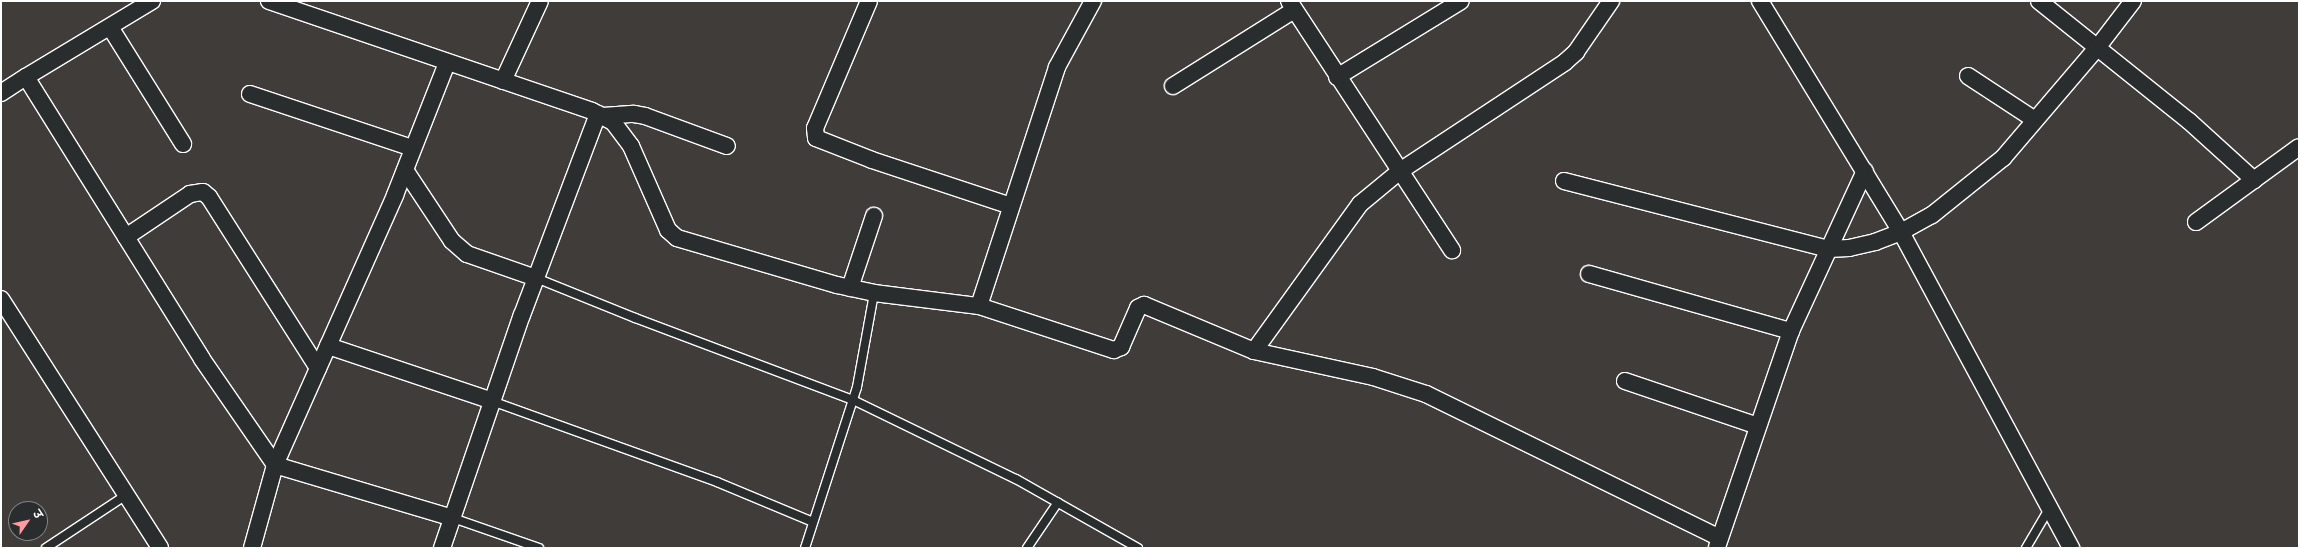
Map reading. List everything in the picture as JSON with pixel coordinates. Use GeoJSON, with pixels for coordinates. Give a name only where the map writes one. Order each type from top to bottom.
{"type":"FeatureCollection","features":[{"type":"Feature","properties":{"kind":"street"},"geometry":{"type":"LineString","coordinates":[[1,93],[152,1]]}},
{"type":"Feature","properties":{"kind":"street"},"geometry":{"type":"LineString","coordinates":[[270,1],[600,115],[621,130],[631,146],[668,230],[677,238],[850,288],[874,293],[979,306],[1118,351],[1138,308],[1144,305],[1254,351],[1373,377],[1426,394],[1718,543],[1791,331],[1865,171]]}},
{"type":"Feature","properties":{"kind":"street"},"geometry":{"type":"LineString","coordinates":[[503,81],[540,1]]}},
{"type":"Feature","properties":{"kind":"street"},"geometry":{"type":"LineString","coordinates":[[869,1],[815,128],[816,138],[872,160],[1011,206]]}},
{"type":"Feature","properties":{"kind":"street"},"geometry":{"type":"LineString","coordinates":[[979,306],[1058,66],[1092,1]]}},
{"type":"Feature","properties":{"kind":"street"},"geometry":{"type":"LineString","coordinates":[[1337,78],[1461,1]]}},
{"type":"Feature","properties":{"kind":"street"},"geometry":{"type":"LineString","coordinates":[[1254,351],[1357,209],[1400,171],[1565,62],[1583,43],[1611,1]]}},
{"type":"Feature","properties":{"kind":"street"},"geometry":{"type":"LineString","coordinates":[[1760,1],[1901,232],[2071,548]]}},
{"type":"Feature","properties":{"kind":"street"},"geometry":{"type":"LineString","coordinates":[[2038,1],[2189,121],[2254,180]]}},
{"type":"Feature","properties":{"kind":"street"},"geometry":{"type":"LineString","coordinates":[[1564,181],[1828,249],[1849,248],[1901,232],[1932,215],[2003,158],[2097,48],[2133,1]]}},
{"type":"Feature","properties":{"kind":"street"},"geometry":{"type":"LineString","coordinates":[[1173,86],[1291,6],[1337,78],[1452,250]]}},
{"type":"Feature","properties":{"kind":"street"},"geometry":{"type":"LineString","coordinates":[[110,27],[183,144]]}},
{"type":"Feature","properties":{"kind":"street"},"geometry":{"type":"LineString","coordinates":[[252,548],[275,464],[405,170],[412,148],[447,63]]}},
{"type":"Feature","properties":{"kind":"street"},"geometry":{"type":"LineString","coordinates":[[1968,76],[2035,120]]}},
{"type":"Feature","properties":{"kind":"street"},"geometry":{"type":"LineString","coordinates":[[26,77],[202,359],[275,464],[453,518]]}},
{"type":"Feature","properties":{"kind":"street"},"geometry":{"type":"LineString","coordinates":[[250,94],[412,148]]}},
{"type":"Feature","properties":{"kind":"street"},"geometry":{"type":"LineString","coordinates":[[600,115],[634,114],[645,116],[727,146]]}},
{"type":"Feature","properties":{"kind":"street"},"geometry":{"type":"LineString","coordinates":[[442,548],[536,278],[600,115]]}},
{"type":"Feature","properties":{"kind":"street"},"geometry":{"type":"LineString","coordinates":[[2196,222],[2299,148]]}},
{"type":"Feature","properties":{"kind":"street"},"geometry":{"type":"LineString","coordinates":[[405,170],[452,241],[466,254],[536,278]]}},
{"type":"Feature","properties":{"kind":"street"},"geometry":{"type":"LineString","coordinates":[[126,237],[190,194],[203,192],[209,197],[318,368]]}},
{"type":"Feature","properties":{"kind":"street"},"geometry":{"type":"LineString","coordinates":[[850,288],[874,216]]}},
{"type":"Feature","properties":{"kind":"street"},"geometry":{"type":"LineString","coordinates":[[1589,274],[1791,331]]}},
{"type":"Feature","properties":{"kind":"street"},"geometry":{"type":"LineString","coordinates":[[1,299],[160,548]]}},
{"type":"Feature","properties":{"kind":"street"},"geometry":{"type":"LineString","coordinates":[[328,346],[492,401]]}},
{"type":"Feature","properties":{"kind":"street"},"geometry":{"type":"LineString","coordinates":[[1625,381],[1758,426]]}},
{"type":"Feature","properties":{"kind":"lane"},"geometry":{"type":"LineString","coordinates":[[536,278],[635,318],[854,400],[970,455],[1058,502],[1138,548]]}},
{"type":"Feature","properties":{"kind":"lane"},"geometry":{"type":"LineString","coordinates":[[805,548],[854,400],[861,370],[874,293]]}},
{"type":"Feature","properties":{"kind":"lane"},"geometry":{"type":"LineString","coordinates":[[492,401],[717,482],[813,522]]}},
{"type":"Feature","properties":{"kind":"lane"},"geometry":{"type":"LineString","coordinates":[[46,548],[126,496]]}},
{"type":"Feature","properties":{"kind":"lane"},"geometry":{"type":"LineString","coordinates":[[1027,548],[1058,502]]}},
{"type":"Feature","properties":{"kind":"lane"},"geometry":{"type":"LineString","coordinates":[[2026,548],[2049,509]]}},
{"type":"Feature","properties":{"kind":"lane"},"geometry":{"type":"LineString","coordinates":[[453,518],[539,548]]}}]}
